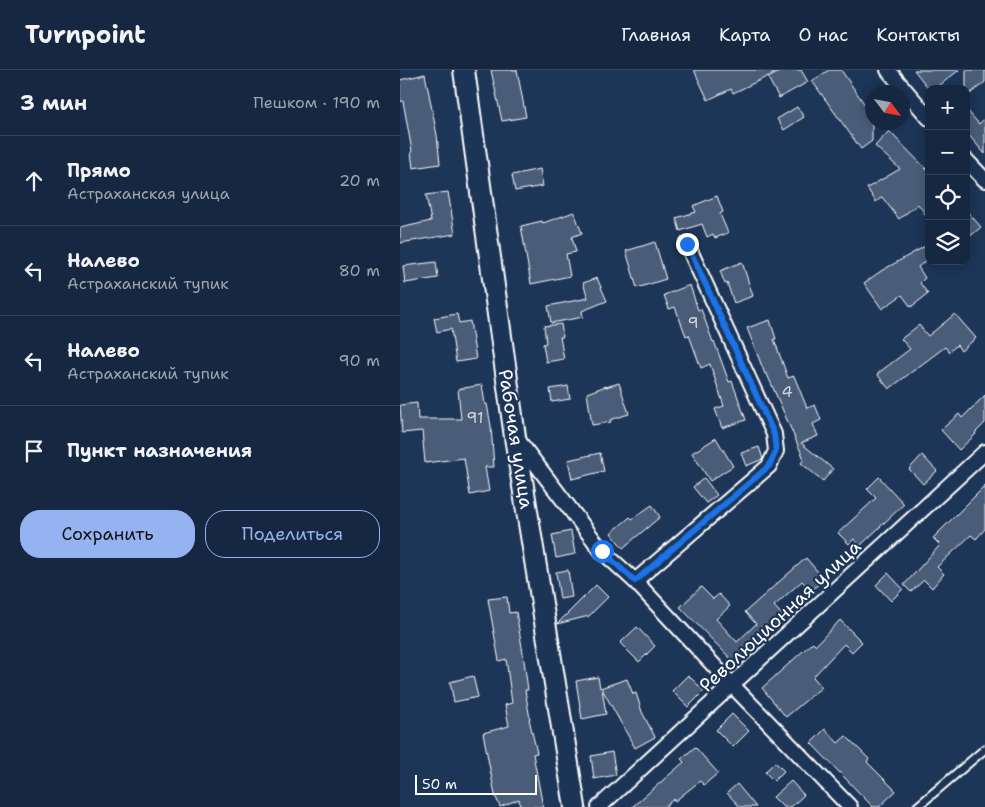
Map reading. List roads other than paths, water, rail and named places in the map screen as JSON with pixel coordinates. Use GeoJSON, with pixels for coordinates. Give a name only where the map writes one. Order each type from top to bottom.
{"type":"FeatureCollection","features":[{"type":"Feature","properties":{"kind":"street","name":"Рабочая улица"},"geometry":{"type":"LineString","coordinates":[[464,70],[515,437],[575,807]]}},
{"type":"Feature","properties":{"kind":"street"},"geometry":{"type":"LineString","coordinates":[[888,70],[925,113]]}},
{"type":"Feature","properties":{"kind":"street"},"geometry":{"type":"LineString","coordinates":[[970,164],[985,180]]}},
{"type":"Feature","properties":{"kind":"street"},"geometry":{"type":"LineString","coordinates":[[635,581],[769,466],[776,451],[774,434],[687,244]]}},
{"type":"Feature","properties":{"kind":"street"},"geometry":{"type":"LineString","coordinates":[[515,437],[602,551],[635,581],[850,807]]}},
{"type":"Feature","properties":{"kind":"street","name":"Революционная улица"},"geometry":{"type":"LineString","coordinates":[[599,807],[985,452]]}},
{"type":"Feature","properties":{"kind":"lane"},"geometry":{"type":"LineString","coordinates":[[917,807],[985,749]]}}]}
